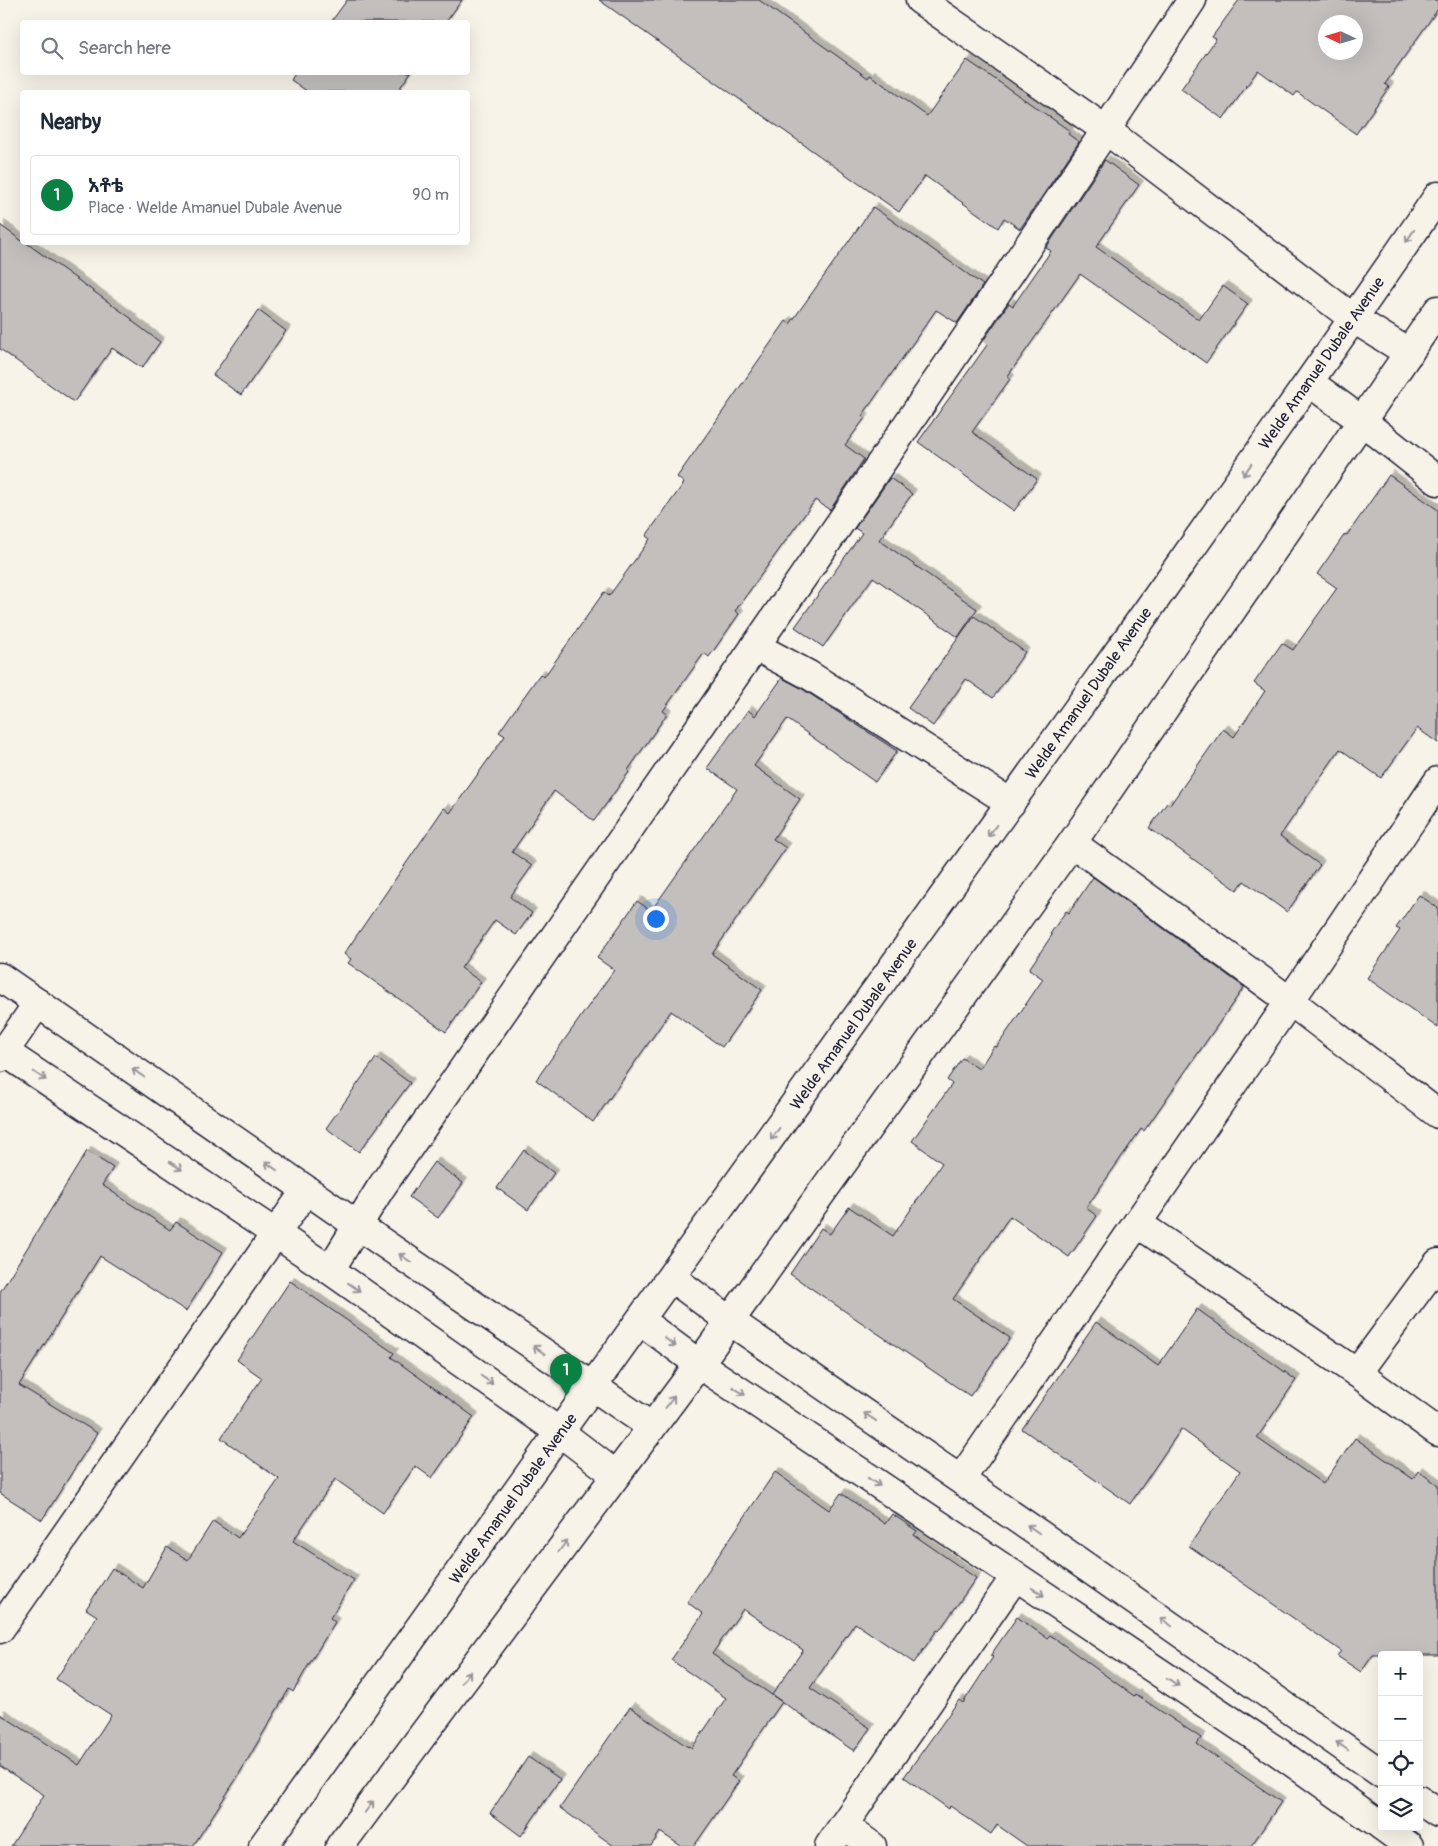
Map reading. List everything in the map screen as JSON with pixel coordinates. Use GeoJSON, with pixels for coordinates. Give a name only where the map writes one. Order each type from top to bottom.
{"type":"FeatureCollection","features":[{"type":"Feature","properties":{"kind":"street"},"geometry":{"type":"LineString","coordinates":[[920,0],[1106,130],[1354,319],[1409,353]]}},
{"type":"Feature","properties":{"kind":"street"},"geometry":{"type":"LineString","coordinates":[[330,1270],[391,1173],[755,646],[1106,130],[1192,0]]}},
{"type":"Feature","properties":{"kind":"street","name":"Welde Amanuel Dubale Avenue"},"geometry":{"type":"LineString","coordinates":[[263,1846],[594,1388],[1011,803],[1354,319],[1438,196]]}},
{"type":"Feature","properties":{"kind":"street"},"geometry":{"type":"LineString","coordinates":[[340,1846],[730,1321],[1072,843],[1438,310]]}},
{"type":"Feature","properties":{"kind":"street"},"geometry":{"type":"LineString","coordinates":[[1309,382],[1438,481]]}},
{"type":"Feature","properties":{"kind":"street"},"geometry":{"type":"LineString","coordinates":[[755,646],[809,675],[1011,803]]}},
{"type":"Feature","properties":{"kind":"street"},"geometry":{"type":"LineString","coordinates":[[961,1479],[1290,1001],[1438,781]]}},
{"type":"Feature","properties":{"kind":"street"},"geometry":{"type":"LineString","coordinates":[[1072,843],[1290,1001],[1438,1114]]}},
{"type":"Feature","properties":{"kind":"street"},"geometry":{"type":"LineString","coordinates":[[0,977],[652,1427]]}},
{"type":"Feature","properties":{"kind":"street"},"geometry":{"type":"LineString","coordinates":[[38,1003],[1,1053],[330,1270],[561,1433],[616,1475]]}},
{"type":"Feature","properties":{"kind":"street"},"geometry":{"type":"LineString","coordinates":[[0,1629],[306,1190]]}},
{"type":"Feature","properties":{"kind":"street"},"geometry":{"type":"LineString","coordinates":[[1137,1223],[1357,1373],[1438,1432]]}},
{"type":"Feature","properties":{"kind":"street"},"geometry":{"type":"LineString","coordinates":[[1357,1373],[1438,1263]]}},
{"type":"Feature","properties":{"kind":"street"},"geometry":{"type":"LineString","coordinates":[[672,1278],[730,1321],[961,1479],[1378,1771]]}},
{"type":"Feature","properties":{"kind":"street"},"geometry":{"type":"LineString","coordinates":[[641,1321],[698,1364],[1278,1752],[1378,1824]]}},
{"type":"Feature","properties":{"kind":"street"},"geometry":{"type":"LineString","coordinates":[[872,1846],[836,1836],[1015,1577]]}},
{"type":"Feature","properties":{"kind":"street"},"geometry":{"type":"LineString","coordinates":[[1423,1803],[1438,1813]]}},
{"type":"Feature","properties":{"kind":"street"},"geometry":{"type":"LineString","coordinates":[[1388,1831],[1409,1846]]}},
{"type":"Feature","properties":{"kind":"building"},"geometry":{"type":"Polygon","coordinates":[[[347,0],[462,0],[447,20],[332,20],[347,0]]]}},
{"type":"Feature","properties":{"kind":"building"},"geometry":{"type":"Polygon","coordinates":[[[599,0],[759,0],[868,78],[870,75],[927,116],[967,60],[1070,131],[1068,134],[1079,142],[1020,229],[1004,218],[998,228],[925,176],[899,212],[599,0]]]}},
{"type":"Feature","properties":{"kind":"building"},"geometry":{"type":"Polygon","coordinates":[[[1239,0],[1438,0],[1438,9],[1385,84],[1389,87],[1356,134],[1297,92],[1294,96],[1258,70],[1223,119],[1181,89],[1216,39],[1212,37],[1239,0]]]}},
{"type":"Feature","properties":{"kind":"building"},"geometry":{"type":"Polygon","coordinates":[[[294,75],[409,75],[398,90],[305,90],[291,80],[294,75]]]}},
{"type":"Feature","properties":{"kind":"building"},"geometry":{"type":"Polygon","coordinates":[[[1105,160],[1139,185],[1096,247],[1199,320],[1223,286],[1248,304],[1206,363],[1080,274],[1007,377],[1010,379],[972,432],[1037,479],[1014,511],[918,442],[987,345],[983,341],[1009,303],[1013,306],[1051,251],[1046,248],[1105,160]]]}},
{"type":"Feature","properties":{"kind":"building"},"geometry":{"type":"Polygon","coordinates":[[[873,207],[983,285],[957,323],[936,310],[862,416],[865,418],[845,445],[864,459],[830,510],[815,500],[735,611],[739,614],[709,657],[704,653],[663,711],[667,714],[594,821],[554,791],[512,852],[532,866],[510,897],[532,913],[516,935],[495,920],[461,968],[481,982],[446,1032],[348,963],[351,959],[344,954],[444,808],[450,813],[505,736],[499,732],[540,674],[544,677],[604,592],[609,596],[650,539],[646,536],[684,483],[677,477],[786,321],[790,324],[873,207]]]}},
{"type":"Feature","properties":{"kind":"building"},"geometry":{"type":"Polygon","coordinates":[[[0,225],[20,240],[20,245],[29,245],[132,319],[132,321],[160,342],[142,368],[112,348],[74,402],[0,349],[0,225]]]}},
{"type":"Feature","properties":{"kind":"building"},"geometry":{"type":"Polygon","coordinates":[[[258,310],[286,331],[241,395],[213,375],[258,310]]]}},
{"type":"Feature","properties":{"kind":"building"},"geometry":{"type":"Polygon","coordinates":[[[1389,475],[1438,510],[1438,743],[1417,728],[1381,778],[1340,749],[1280,836],[1320,865],[1287,912],[1244,881],[1237,890],[1149,828],[1167,803],[1170,805],[1223,729],[1234,737],[1265,691],[1254,683],[1282,643],[1293,650],[1337,588],[1317,574],[1389,475]]]}},
{"type":"Feature","properties":{"kind":"building"},"geometry":{"type":"Polygon","coordinates":[[[890,478],[912,494],[879,540],[977,609],[958,637],[873,577],[823,647],[795,627],[862,533],[855,528],[890,478]]]}},
{"type":"Feature","properties":{"kind":"building"},"geometry":{"type":"Polygon","coordinates":[[[974,616],[1025,652],[993,698],[966,679],[933,726],[908,708],[974,616]]]}},
{"type":"Feature","properties":{"kind":"building"},"geometry":{"type":"Polygon","coordinates":[[[782,678],[801,688],[897,751],[875,782],[787,719],[754,766],[800,799],[773,839],[786,848],[712,954],[762,990],[722,1047],[671,1011],[593,1122],[536,1080],[614,970],[597,958],[637,901],[651,911],[737,789],[707,768],[748,710],[755,716],[782,678]]]}},
{"type":"Feature","properties":{"kind":"building"},"geometry":{"type":"Polygon","coordinates":[[[1093,877],[1244,987],[1144,1131],[1141,1129],[1086,1208],[1097,1216],[1069,1257],[1010,1216],[953,1299],[1010,1338],[970,1396],[790,1274],[821,1228],[830,1234],[849,1207],[893,1236],[942,1163],[912,1141],[952,1084],[947,1080],[962,1058],[979,1069],[994,1046],[996,1048],[1043,979],[1029,969],[1066,911],[1069,913],[1093,877]]]}},
{"type":"Feature","properties":{"kind":"building"},"geometry":{"type":"Polygon","coordinates":[[[1419,895],[1438,908],[1438,1028],[1367,978],[1400,930],[1396,928],[1419,895]]]}},
{"type":"Feature","properties":{"kind":"building"},"geometry":{"type":"Polygon","coordinates":[[[376,1058],[410,1083],[359,1152],[326,1128],[376,1058]]]}},
{"type":"Feature","properties":{"kind":"building"},"geometry":{"type":"Polygon","coordinates":[[[524,1150],[554,1173],[528,1210],[497,1188],[524,1150]]]}},
{"type":"Feature","properties":{"kind":"building"},"geometry":{"type":"Polygon","coordinates":[[[87,1151],[113,1168],[102,1185],[170,1230],[176,1222],[223,1252],[186,1311],[100,1256],[19,1385],[97,1433],[42,1520],[0,1493],[0,1292],[87,1151]]]}},
{"type":"Feature","properties":{"kind":"building"},"geometry":{"type":"Polygon","coordinates":[[[434,1162],[463,1183],[438,1218],[409,1197],[434,1162]]]}},
{"type":"Feature","properties":{"kind":"building"},"geometry":{"type":"Polygon","coordinates":[[[290,1281],[394,1353],[391,1357],[474,1417],[432,1478],[415,1466],[383,1513],[335,1479],[293,1541],[354,1580],[330,1618],[335,1622],[293,1692],[289,1689],[235,1781],[193,1846],[11,1846],[44,1795],[0,1766],[0,1714],[79,1765],[111,1715],[56,1679],[97,1616],[86,1609],[112,1568],[143,1588],[167,1547],[188,1560],[213,1521],[238,1538],[279,1479],[221,1438],[262,1378],[237,1360],[290,1281]]]}},
{"type":"Feature","properties":{"kind":"building"},"geometry":{"type":"Polygon","coordinates":[[[1197,1309],[1296,1380],[1257,1438],[1323,1484],[1355,1438],[1413,1479],[1418,1471],[1438,1485],[1438,1655],[1423,1655],[1423,1651],[1378,1651],[1378,1655],[1373,1655],[1361,1672],[1337,1656],[1341,1651],[1189,1546],[1240,1471],[1181,1429],[1130,1504],[1022,1429],[1096,1322],[1158,1366],[1197,1309]]]}},
{"type":"Feature","properties":{"kind":"building"},"geometry":{"type":"Polygon","coordinates":[[[775,1472],[829,1510],[841,1493],[885,1524],[892,1514],[917,1531],[914,1535],[976,1578],[914,1663],[855,1623],[810,1688],[870,1728],[854,1751],[772,1695],[803,1650],[743,1609],[712,1654],[782,1702],[731,1776],[739,1781],[694,1846],[681,1846],[660,1832],[651,1846],[614,1846],[560,1808],[630,1707],[692,1748],[726,1698],[671,1660],[703,1614],[687,1602],[775,1472]]]}},
{"type":"Feature","properties":{"kind":"building"},"geometry":{"type":"Polygon","coordinates":[[[1017,1617],[1047,1638],[1050,1635],[1134,1696],[1135,1694],[1201,1738],[1197,1744],[1281,1802],[1251,1846],[1027,1846],[997,1825],[991,1834],[950,1806],[949,1809],[904,1777],[959,1700],[963,1703],[993,1657],[990,1656],[1017,1617]]]}},
{"type":"Feature","properties":{"kind":"building"},"geometry":{"type":"Polygon","coordinates":[[[528,1757],[560,1779],[521,1836],[490,1813],[528,1757]]]}},
{"type":"Feature","properties":{"kind":"place","name":"አቶቴ"},"geometry":{"type":"Point","coordinates":[566,1395]}}]}
